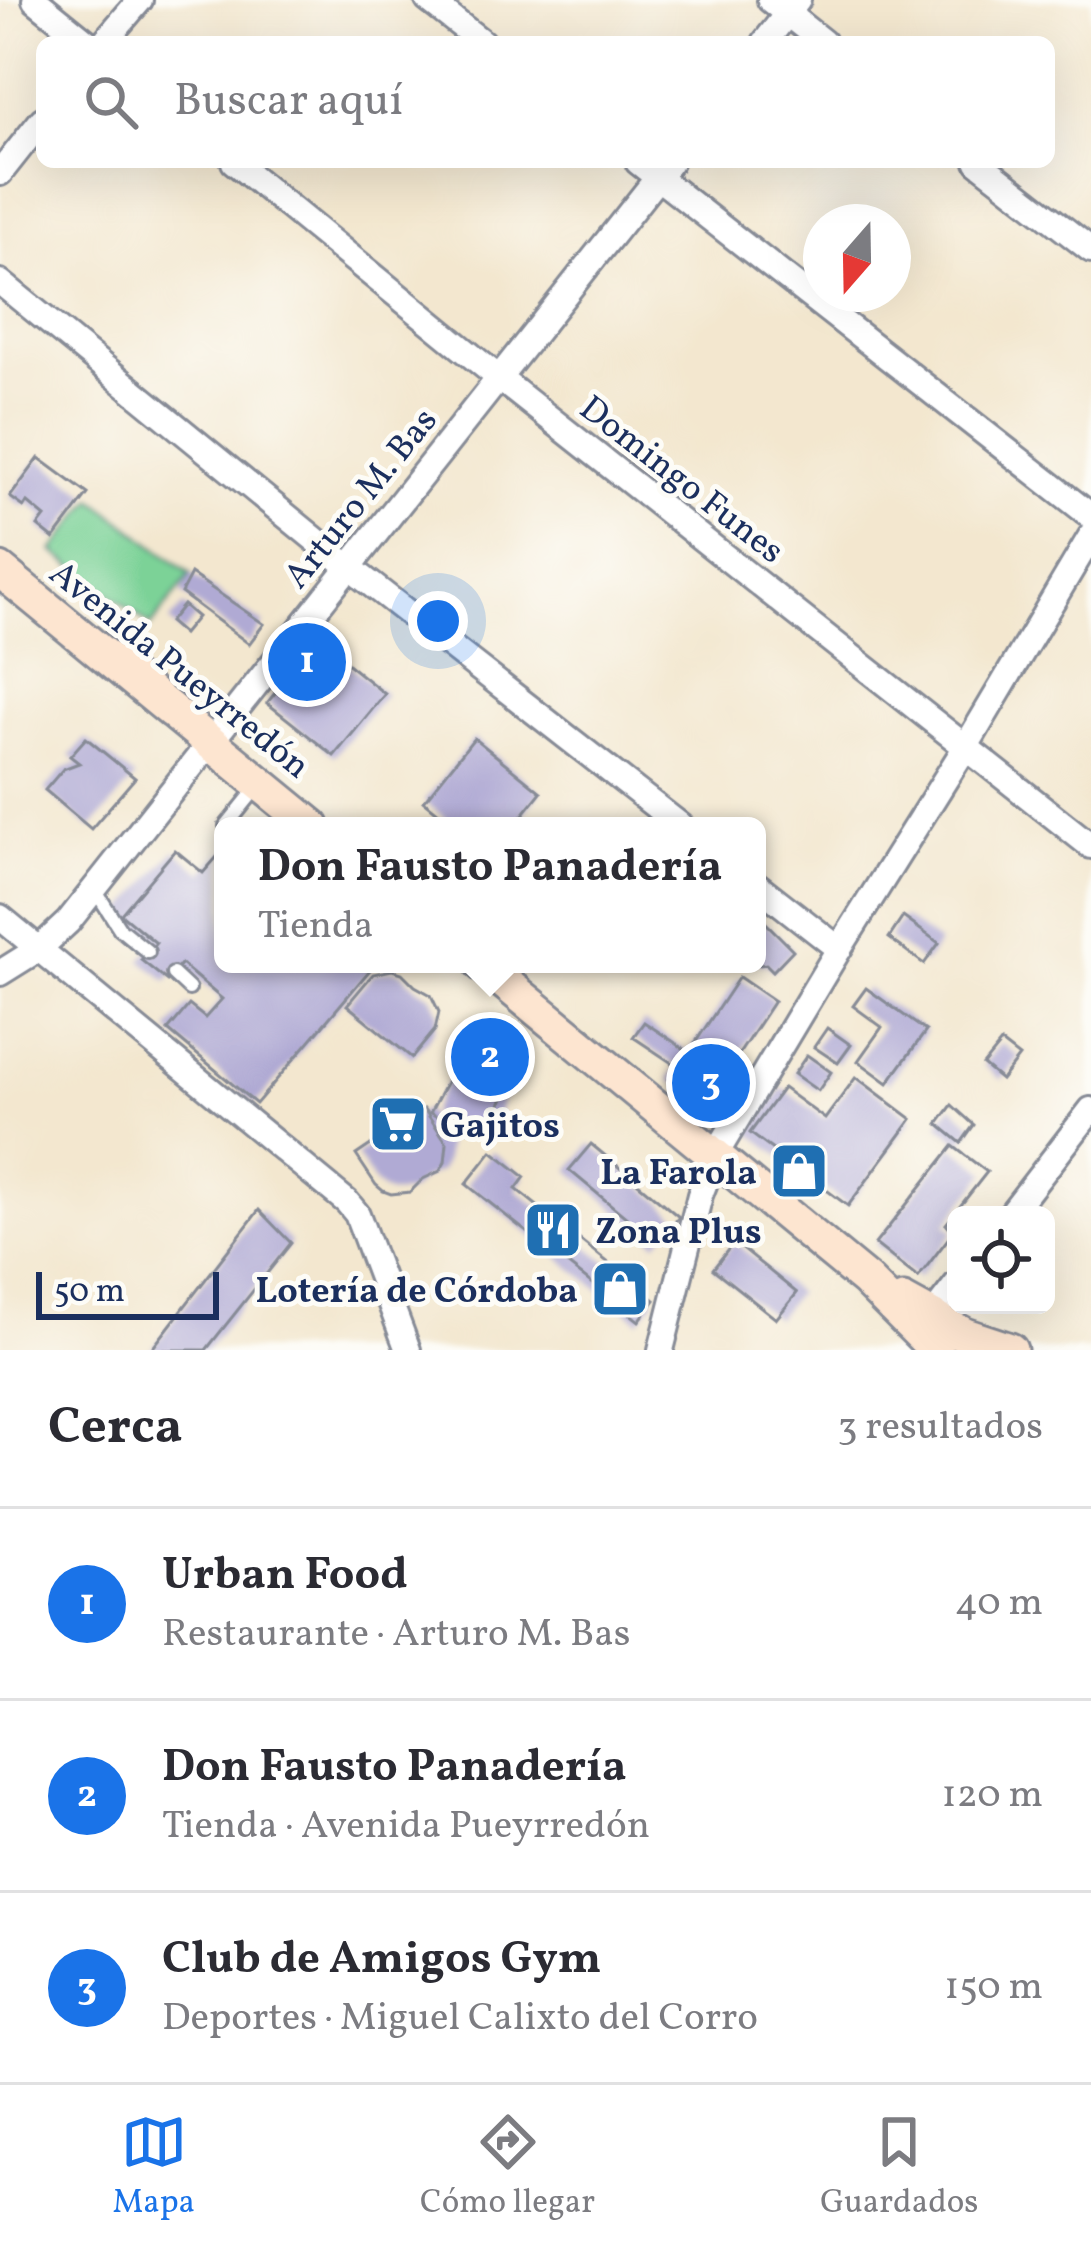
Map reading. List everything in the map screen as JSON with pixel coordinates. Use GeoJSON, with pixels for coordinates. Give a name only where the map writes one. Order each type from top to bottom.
{"type":"FeatureCollection","features":[{"type":"Feature","properties":{"kind":"main road","name":"Avenida Pueyrredón"},"geometry":{"type":"LineString","coordinates":[[0,570],[301,817]]}},
{"type":"Feature","properties":{"kind":"main road"},"geometry":{"type":"LineString","coordinates":[[493,973],[934,1333],[965,1335],[1010,1350]]}},
{"type":"Feature","properties":{"kind":"street"},"geometry":{"type":"LineString","coordinates":[[35,0],[80,36]]}},
{"type":"Feature","properties":{"kind":"street"},"geometry":{"type":"LineString","coordinates":[[109,36],[140,0]]}},
{"type":"Feature","properties":{"kind":"street"},"geometry":{"type":"LineString","coordinates":[[428,0],[474,36]]}},
{"type":"Feature","properties":{"kind":"street"},"geometry":{"type":"LineString","coordinates":[[768,36],[785,5],[818,36]]}},
{"type":"Feature","properties":{"kind":"street"},"geometry":{"type":"LineString","coordinates":[[0,173],[36,128]]}},
{"type":"Feature","properties":{"kind":"street","name":"Domingo Funes"},"geometry":{"type":"LineString","coordinates":[[241,168],[500,379],[1091,846]]}},
{"type":"Feature","properties":{"kind":"street","name":"Arturo M. Bas"},"geometry":{"type":"LineString","coordinates":[[0,973],[40,948],[68,922],[500,379],[654,168]]}},
{"type":"Feature","properties":{"kind":"street"},"geometry":{"type":"LineString","coordinates":[[656,168],[1091,516]]}},
{"type":"Feature","properties":{"kind":"street"},"geometry":{"type":"LineString","coordinates":[[986,168],[1091,250]]}},
{"type":"Feature","properties":{"kind":"street"},"geometry":{"type":"LineString","coordinates":[[0,282],[349,567],[669,817]]}},
{"type":"Feature","properties":{"kind":"street"},"geometry":{"type":"LineString","coordinates":[[661,1350],[700,1196],[716,1154],[1091,536]]}},
{"type":"Feature","properties":{"kind":"street"},"geometry":{"type":"LineString","coordinates":[[766,892],[839,949]]}},
{"type":"Feature","properties":{"kind":"street"},"geometry":{"type":"LineString","coordinates":[[0,917],[347,1202],[357,1214],[408,1350]]}},
{"type":"Feature","properties":{"kind":"street"},"geometry":{"type":"LineString","coordinates":[[1017,1206],[1091,1110]]}},
{"type":"Feature","properties":{"kind":"street"},"geometry":{"type":"LineString","coordinates":[[934,1333],[947,1305]]}},
{"type":"Feature","properties":{"kind":"lane"},"geometry":{"type":"LineString","coordinates":[[234,817],[260,784]]}},
{"type":"Feature","properties":{"kind":"lane"},"geometry":{"type":"LineString","coordinates":[[94,888],[120,929],[148,952]]}},
{"type":"Feature","properties":{"kind":"lane"},"geometry":{"type":"LineString","coordinates":[[172,974],[189,989]]}},
{"type":"Feature","properties":{"kind":"green space"},"geometry":{"type":"Polygon","coordinates":[[[93,499],[191,574],[151,626],[53,551],[93,499]]]}},
{"type":"Feature","properties":{"kind":"building"},"geometry":{"type":"Polygon","coordinates":[[[39,458],[88,494],[54,539],[38,526],[45,517],[27,502],[24,507],[10,497],[39,458]]]}},
{"type":"Feature","properties":{"kind":"building"},"geometry":{"type":"Polygon","coordinates":[[[191,574],[264,624],[249,644],[181,593],[191,574]]]}},
{"type":"Feature","properties":{"kind":"building"},"geometry":{"type":"Polygon","coordinates":[[[183,605],[197,617],[183,634],[169,622],[183,605]]]}},
{"type":"Feature","properties":{"kind":"building"},"geometry":{"type":"Polygon","coordinates":[[[318,640],[385,694],[334,756],[267,703],[318,640]]]}},
{"type":"Feature","properties":{"kind":"building"},"geometry":{"type":"Polygon","coordinates":[[[86,738],[135,778],[91,829],[45,790],[63,769],[79,763],[70,756],[86,738]]]}},
{"type":"Feature","properties":{"kind":"building"},"geometry":{"type":"Polygon","coordinates":[[[474,738],[541,792],[521,817],[444,817],[424,801],[474,738]]]}},
{"type":"Feature","properties":{"kind":"building"},"geometry":{"type":"Polygon","coordinates":[[[175,850],[203,873],[214,860],[214,973],[367,973],[256,1104],[168,1030],[189,1005],[205,1018],[222,999],[181,964],[167,981],[141,960],[156,943],[121,914],[175,850]]]}},
{"type":"Feature","properties":{"kind":"building"},"geometry":{"type":"Polygon","coordinates":[[[903,917],[939,943],[924,964],[889,938],[903,917]]]}},
{"type":"Feature","properties":{"kind":"building"},"geometry":{"type":"Polygon","coordinates":[[[766,923],[793,950],[773,971],[766,964],[766,923]]]}},
{"type":"Feature","properties":{"kind":"building"},"geometry":{"type":"Polygon","coordinates":[[[402,973],[431,995],[439,1012],[435,1030],[412,1058],[347,1005],[373,974],[402,973]]]}},
{"type":"Feature","properties":{"kind":"building"},"geometry":{"type":"Polygon","coordinates":[[[739,977],[774,1001],[706,1104],[669,1079],[678,1067],[633,1037],[644,1022],[689,1052],[739,977]]]}},
{"type":"Feature","properties":{"kind":"building"},"geometry":{"type":"Polygon","coordinates":[[[866,988],[926,1031],[888,1083],[858,1061],[882,1027],[853,1006],[866,988]]]}},
{"type":"Feature","properties":{"kind":"building"},"geometry":{"type":"Polygon","coordinates":[[[827,1028],[851,1045],[838,1063],[814,1047],[827,1028]]]}},
{"type":"Feature","properties":{"kind":"building"},"geometry":{"type":"Polygon","coordinates":[[[469,1040],[505,1059],[513,1077],[496,1120],[471,1132],[430,1113],[469,1040]]]}},
{"type":"Feature","properties":{"kind":"building"},"geometry":{"type":"Polygon","coordinates":[[[1001,1043],[1019,1057],[1001,1080],[983,1065],[1001,1043]]]}},
{"type":"Feature","properties":{"kind":"building"},"geometry":{"type":"Polygon","coordinates":[[[807,1055],[831,1072],[818,1091],[794,1074],[807,1055]]]}},
{"type":"Feature","properties":{"kind":"building"},"geometry":{"type":"Polygon","coordinates":[[[856,1077],[912,1119],[848,1206],[750,1133],[783,1088],[825,1119],[856,1077]]]}},
{"type":"Feature","properties":{"kind":"building"},"geometry":{"type":"Polygon","coordinates":[[[952,1105],[974,1125],[961,1143],[938,1124],[952,1105]]]}},
{"type":"Feature","properties":{"kind":"building"},"geometry":{"type":"Polygon","coordinates":[[[424,1109],[447,1143],[445,1162],[410,1192],[383,1191],[356,1155],[424,1109]]]}},
{"type":"Feature","properties":{"kind":"building"},"geometry":{"type":"Polygon","coordinates":[[[591,1144],[679,1217],[657,1243],[569,1170],[591,1144]]]}},
{"type":"Feature","properties":{"kind":"building"},"geometry":{"type":"Polygon","coordinates":[[[953,1146],[987,1172],[960,1206],[947,1206],[947,1240],[918,1278],[875,1244],[953,1146]]]}},
{"type":"Feature","properties":{"kind":"building"},"geometry":{"type":"Polygon","coordinates":[[[492,1151],[525,1177],[516,1189],[655,1300],[639,1321],[466,1184],[492,1151]]]}},
{"type":"Feature","properties":{"kind":"building"},"geometry":{"type":"Polygon","coordinates":[[[259,1210],[291,1243],[206,1350],[151,1350],[259,1210]]]}},
{"type":"Feature","properties":{"kind":"building"},"geometry":{"type":"Polygon","coordinates":[[[734,1242],[797,1293],[776,1319],[713,1269],[734,1242]]]}},
{"type":"Feature","properties":{"kind":"place","name":"Urban Food"},"geometry":{"type":"Point","coordinates":[307,662]}},
{"type":"Feature","properties":{"kind":"place","name":"Don Fausto Panadería"},"geometry":{"type":"Point","coordinates":[490,1057]}},
{"type":"Feature","properties":{"kind":"place","name":"Club de Amigos Gym"},"geometry":{"type":"Point","coordinates":[711,1083]}},
{"type":"Feature","properties":{"kind":"place","name":"Gajitos"},"geometry":{"type":"Point","coordinates":[398,1124]}},
{"type":"Feature","properties":{"kind":"place","name":"La Farola"},"geometry":{"type":"Point","coordinates":[799,1171]}},
{"type":"Feature","properties":{"kind":"place","name":"Zona Plus"},"geometry":{"type":"Point","coordinates":[553,1230]}},
{"type":"Feature","properties":{"kind":"place","name":"Lotería de Córdoba"},"geometry":{"type":"Point","coordinates":[620,1289]}}]}
